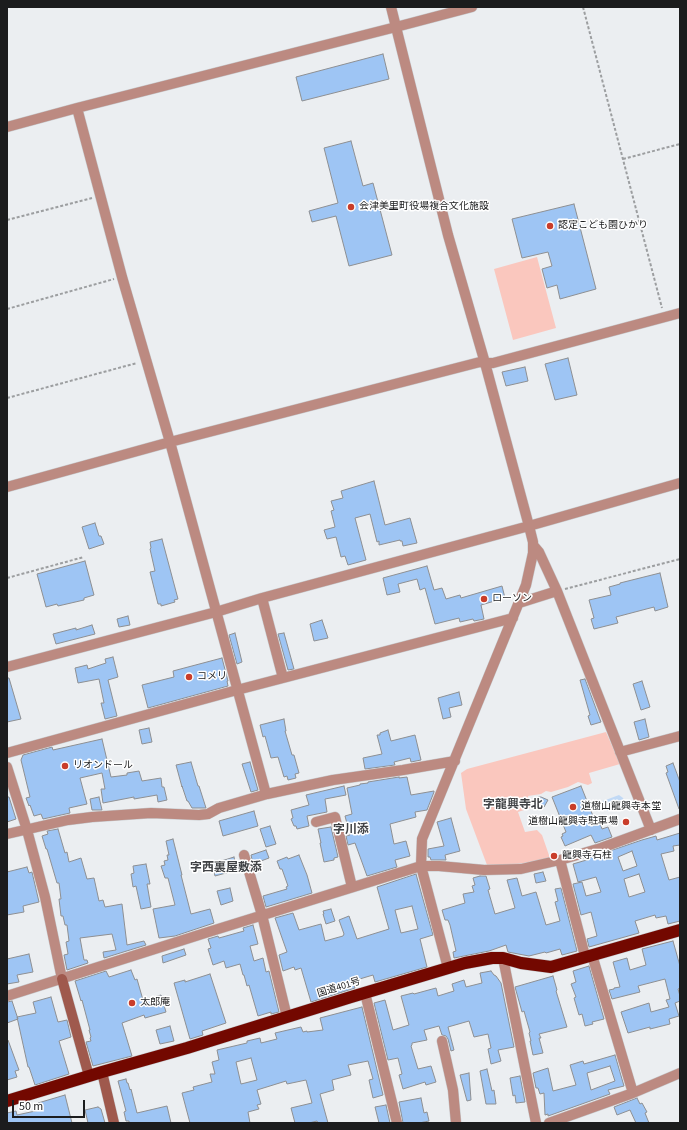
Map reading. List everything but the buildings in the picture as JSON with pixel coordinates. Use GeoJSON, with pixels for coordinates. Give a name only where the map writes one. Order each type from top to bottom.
{"type":"FeatureCollection","features":[{"type":"Feature","properties":{"kind":"highway","name":"国道401号"},"geometry":{"type":"LineString","coordinates":[[7,1101],[187,1048],[448,968],[492,958],[503,958],[521,963],[551,967],[680,930]]}},
{"type":"Feature","properties":{"kind":"street"},"geometry":{"type":"LineString","coordinates":[[391,7],[448,236],[485,363],[529,526],[533,546],[533,554],[526,585],[422,839],[420,866],[448,968]]}},
{"type":"Feature","properties":{"kind":"street"},"geometry":{"type":"LineString","coordinates":[[7,127],[472,7]]}},
{"type":"Feature","properties":{"kind":"street"},"geometry":{"type":"LineString","coordinates":[[77,108],[122,276],[170,442],[266,794]]}},
{"type":"Feature","properties":{"kind":"street"},"geometry":{"type":"LineString","coordinates":[[7,487],[170,442],[480,362],[493,363],[680,314]]}},
{"type":"Feature","properties":{"kind":"street"},"geometry":{"type":"LineString","coordinates":[[7,667],[216,612],[680,483]]}},
{"type":"Feature","properties":{"kind":"street"},"geometry":{"type":"LineString","coordinates":[[533,546],[539,552],[557,591],[651,830]]}},
{"type":"Feature","properties":{"kind":"street"},"geometry":{"type":"LineString","coordinates":[[519,603],[557,591]]}},
{"type":"Feature","properties":{"kind":"street"},"geometry":{"type":"LineString","coordinates":[[262,598],[283,678]]}},
{"type":"Feature","properties":{"kind":"street"},"geometry":{"type":"LineString","coordinates":[[7,753],[237,690],[513,618]]}},
{"type":"Feature","properties":{"kind":"street"},"geometry":{"type":"LineString","coordinates":[[620,752],[680,736]]}},
{"type":"Feature","properties":{"kind":"street"},"geometry":{"type":"LineString","coordinates":[[7,834],[68,820],[92,817],[151,813],[208,814],[219,808],[266,794],[333,780],[455,761]]}},
{"type":"Feature","properties":{"kind":"street"},"geometry":{"type":"LineString","coordinates":[[7,767],[45,896],[62,979],[89,1076]]}},
{"type":"Feature","properties":{"kind":"street"},"geometry":{"type":"LineString","coordinates":[[316,822],[335,817],[352,887]]}},
{"type":"Feature","properties":{"kind":"street"},"geometry":{"type":"LineString","coordinates":[[7,996],[420,866],[506,870],[521,869],[601,848],[680,819]]}},
{"type":"Feature","properties":{"kind":"street"},"geometry":{"type":"LineString","coordinates":[[244,855],[262,916],[287,1017]]}},
{"type":"Feature","properties":{"kind":"street"},"geometry":{"type":"LineString","coordinates":[[560,860],[588,956],[633,1093]]}},
{"type":"Feature","properties":{"kind":"street"},"geometry":{"type":"LineString","coordinates":[[503,958],[536,1123]]}},
{"type":"Feature","properties":{"kind":"street"},"geometry":{"type":"LineString","coordinates":[[365,993],[397,1123]]}},
{"type":"Feature","properties":{"kind":"street"},"geometry":{"type":"LineString","coordinates":[[442,1041],[453,1090],[456,1123]]}},
{"type":"Feature","properties":{"kind":"street"},"geometry":{"type":"LineString","coordinates":[[102,1072],[114,1123]]}},
{"type":"Feature","properties":{"kind":"street"},"geometry":{"type":"LineString","coordinates":[[550,1123],[633,1093],[680,1073]]}},
{"type":"Feature","properties":{"kind":"path"},"geometry":{"type":"LineString","coordinates":[[583,7],[664,318]]}},
{"type":"Feature","properties":{"kind":"path"},"geometry":{"type":"LineString","coordinates":[[623,159],[680,144]]}},
{"type":"Feature","properties":{"kind":"path"},"geometry":{"type":"LineString","coordinates":[[7,220],[100,195]]}},
{"type":"Feature","properties":{"kind":"path"},"geometry":{"type":"LineString","coordinates":[[7,309],[122,276]]}},
{"type":"Feature","properties":{"kind":"path"},"geometry":{"type":"LineString","coordinates":[[7,398],[147,360]]}},
{"type":"Feature","properties":{"kind":"path"},"geometry":{"type":"LineString","coordinates":[[7,578],[84,557]]}},
{"type":"Feature","properties":{"kind":"path"},"geometry":{"type":"LineString","coordinates":[[557,591],[680,559]]}},
{"type":"Feature","properties":{"kind":"shaded area"},"geometry":{"type":"Polygon","coordinates":[[[537,257],[556,328],[513,340],[494,269],[537,257]]]}},
{"type":"Feature","properties":{"kind":"shaded area"},"geometry":{"type":"Polygon","coordinates":[[[606,732],[620,764],[589,773],[592,783],[588,785],[578,782],[568,787],[551,792],[546,791],[541,794],[528,796],[530,808],[518,812],[525,832],[537,830],[542,835],[550,858],[513,865],[487,865],[466,809],[461,773],[467,769],[606,732]]]}},
{"type":"Feature","properties":{"kind":"water"},"geometry":{"type":"Polygon","coordinates":[[[619,795],[623,798],[626,805],[611,811],[607,811],[603,801],[619,795]]]}},
{"type":"Feature","properties":{"kind":"place","name":"会津美里町役場複合文化施設"},"geometry":{"type":"Point","coordinates":[351,207]}},
{"type":"Feature","properties":{"kind":"place","name":"認定こども園ひかり"},"geometry":{"type":"Point","coordinates":[550,226]}},
{"type":"Feature","properties":{"kind":"place","name":"ローソン"},"geometry":{"type":"Point","coordinates":[484,599]}},
{"type":"Feature","properties":{"kind":"place","name":"コメリ"},"geometry":{"type":"Point","coordinates":[189,677]}},
{"type":"Feature","properties":{"kind":"place","name":"リオンドール"},"geometry":{"type":"Point","coordinates":[65,766]}},
{"type":"Feature","properties":{"kind":"place","name":"道樹山龍興寺本堂"},"geometry":{"type":"Point","coordinates":[573,807]}},
{"type":"Feature","properties":{"kind":"place","name":"道樹山龍興寺駐車場"},"geometry":{"type":"Point","coordinates":[626,822]}},
{"type":"Feature","properties":{"kind":"place","name":"龍興寺石柱"},"geometry":{"type":"Point","coordinates":[554,856]}},
{"type":"Feature","properties":{"kind":"place","name":"太郎庵"},"geometry":{"type":"Point","coordinates":[132,1003]}},
{"type":"Feature","properties":{"kind":"district","name":"字龍興寺北"},"geometry":{"type":"Point","coordinates":[513,805]}},
{"type":"Feature","properties":{"kind":"district","name":"字川添"},"geometry":{"type":"Point","coordinates":[351,830]}},
{"type":"Feature","properties":{"kind":"district","name":"字西裏屋敷添"},"geometry":{"type":"Point","coordinates":[226,868]}}]}
